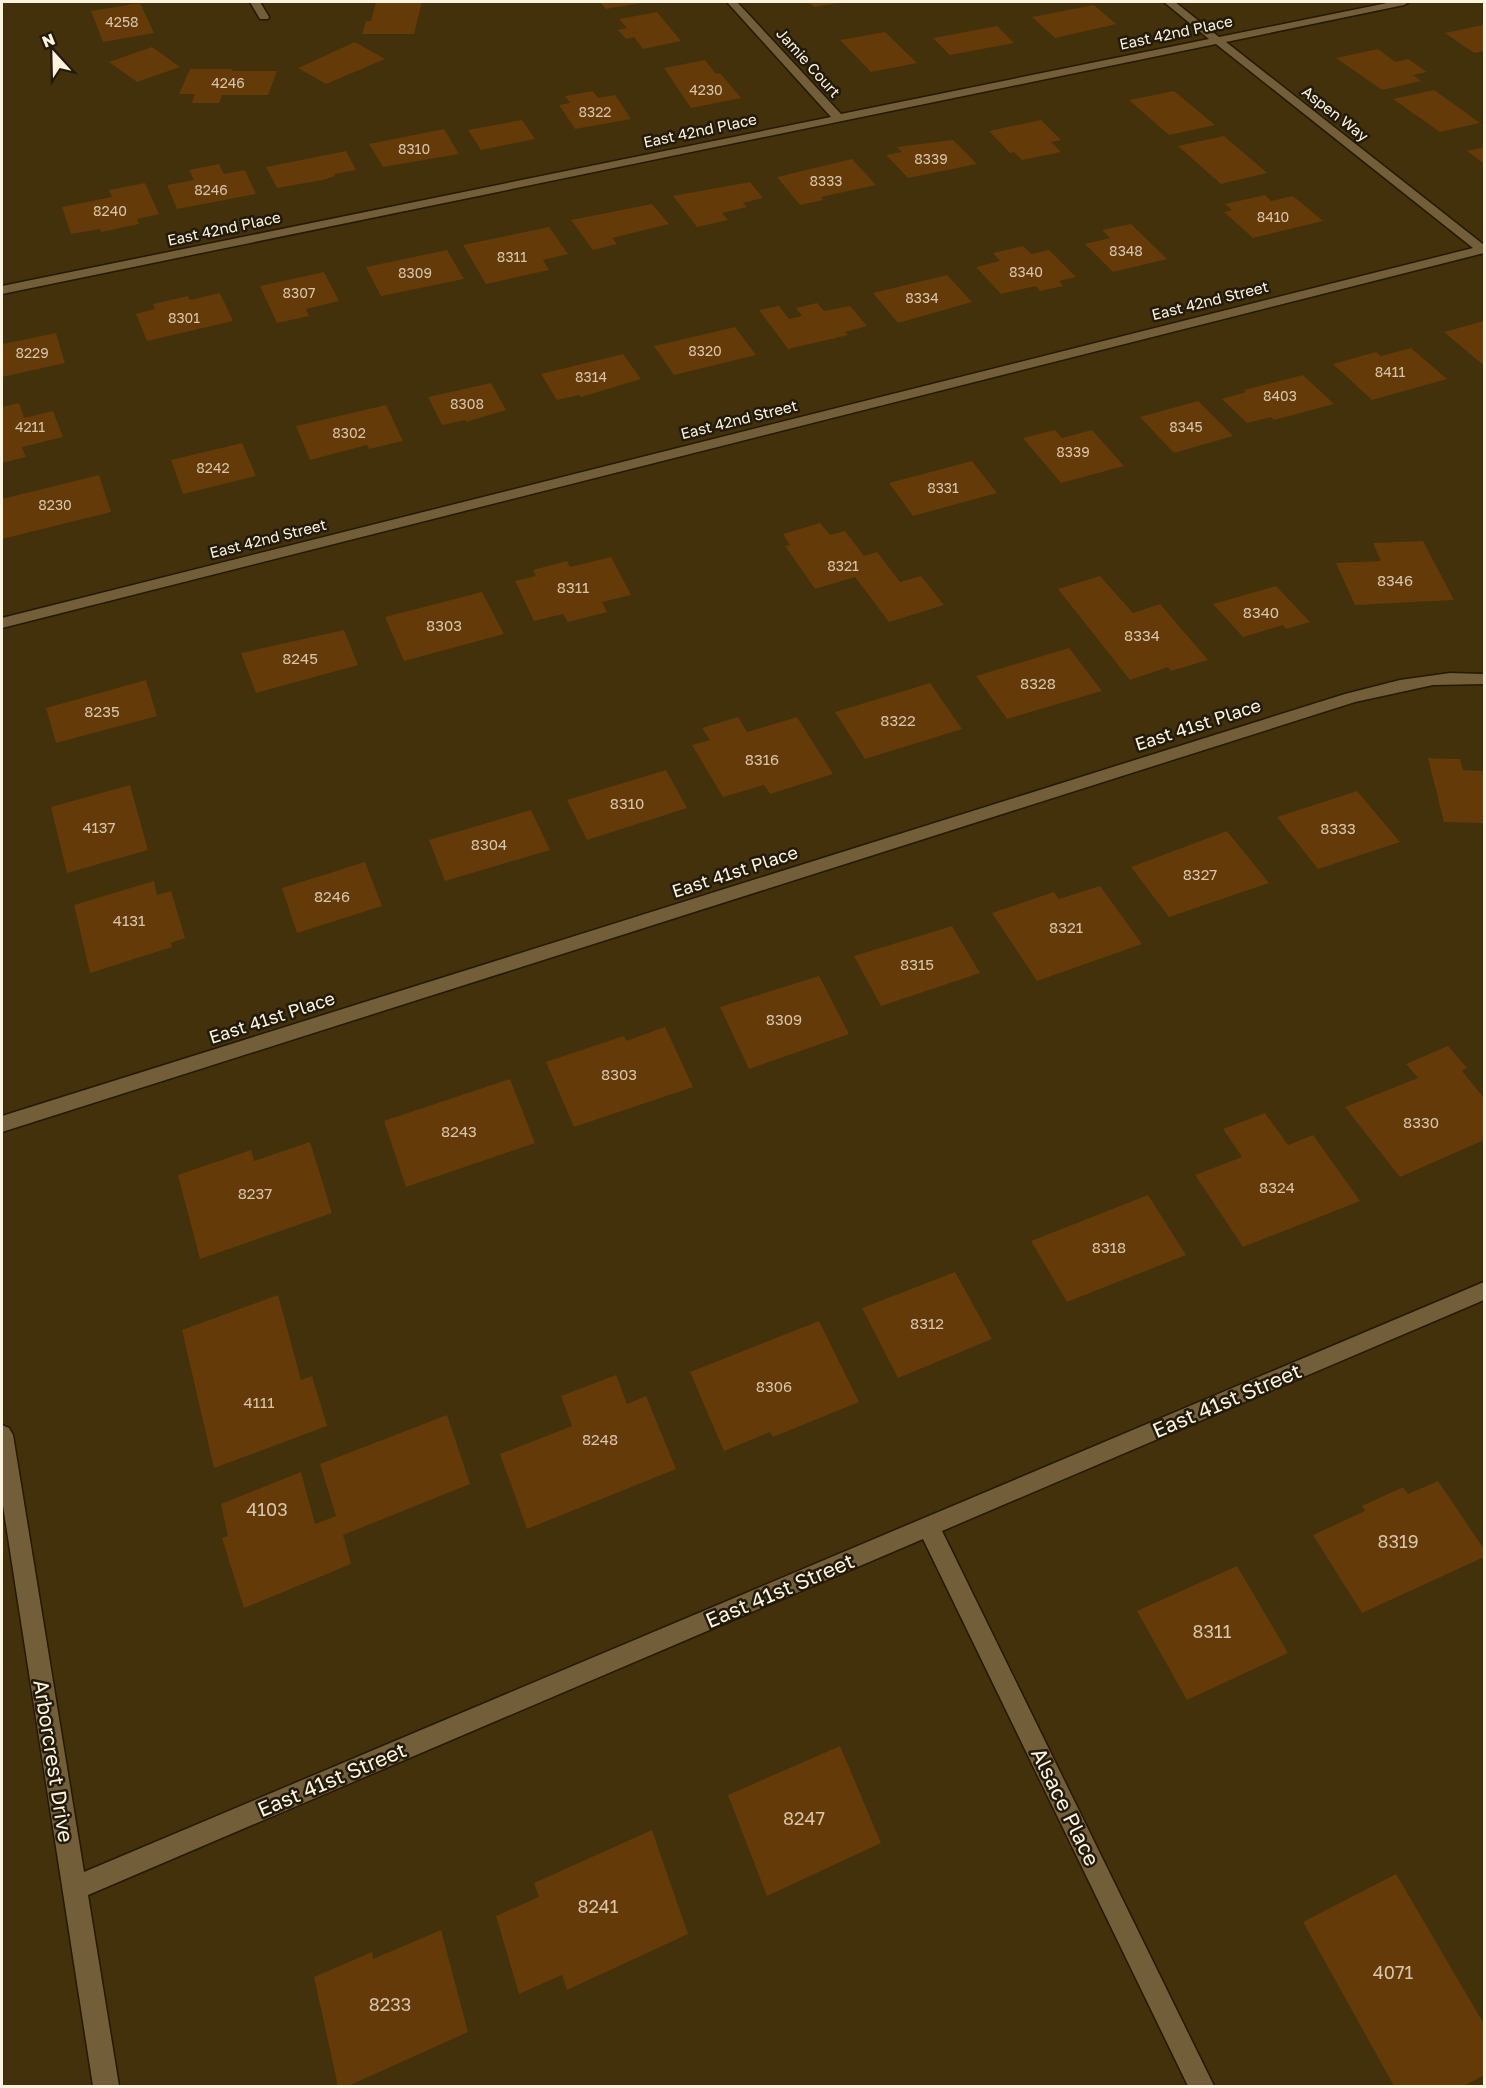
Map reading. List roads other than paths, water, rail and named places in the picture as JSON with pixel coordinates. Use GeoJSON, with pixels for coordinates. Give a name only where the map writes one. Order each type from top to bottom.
{"type":"FeatureCollection","features":[{"type":"Feature","properties":{"kind":"street"},"geometry":{"type":"LineString","coordinates":[[255,2],[264,17]]}},
{"type":"Feature","properties":{"kind":"street","name":"Jamie Court"},"geometry":{"type":"LineString","coordinates":[[732,2],[838,118]]}},
{"type":"Feature","properties":{"kind":"street","name":"Aspen Way"},"geometry":{"type":"LineString","coordinates":[[1169,2],[1484,250]]}},
{"type":"Feature","properties":{"kind":"street","name":"East 42nd Place"},"geometry":{"type":"LineString","coordinates":[[2,290],[1404,2]]}},
{"type":"Feature","properties":{"kind":"street","name":"East 42nd Street"},"geometry":{"type":"LineString","coordinates":[[2,623],[1484,250]]}},
{"type":"Feature","properties":{"kind":"street","name":"East 41st Place"},"geometry":{"type":"LineString","coordinates":[[2,1124],[1350,698],[1388,687],[1431,680],[1485,679]]}},
{"type":"Feature","properties":{"kind":"street","name":"East 41st Street"},"geometry":{"type":"LineString","coordinates":[[74,1888],[1485,1292]]}},
{"type":"Feature","properties":{"kind":"street","name":"Arborcrest Drive"},"geometry":{"type":"LineString","coordinates":[[2,1435],[106,2086]]}},
{"type":"Feature","properties":{"kind":"street","name":"Alsace Place"},"geometry":{"type":"LineString","coordinates":[[929,1528],[1201,2086]]}}]}
